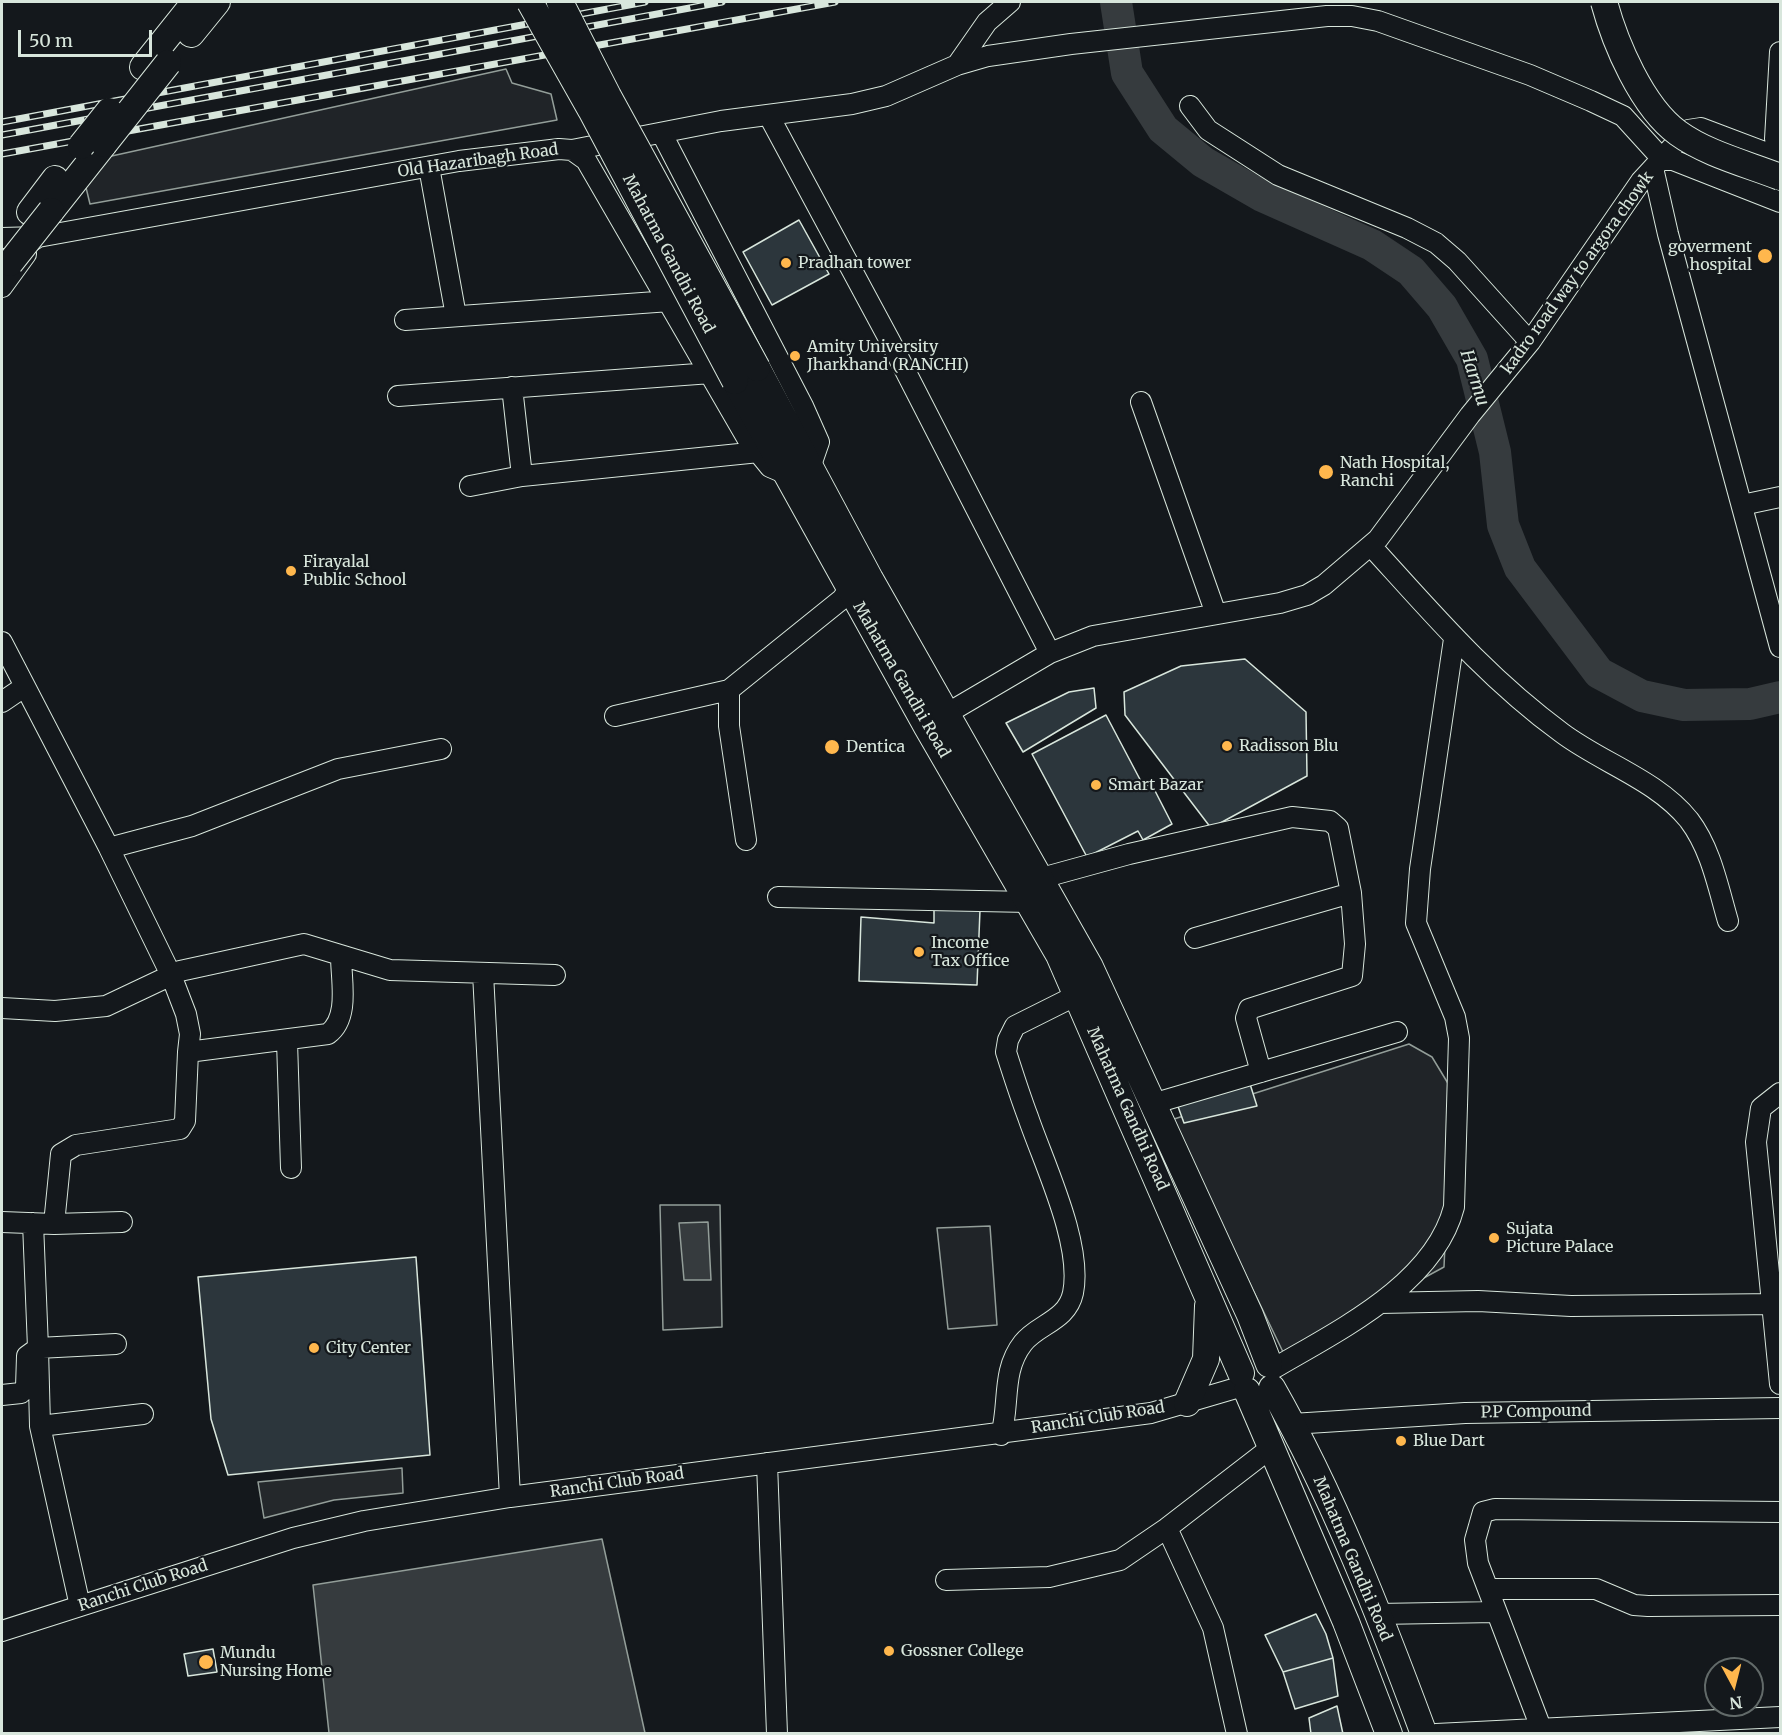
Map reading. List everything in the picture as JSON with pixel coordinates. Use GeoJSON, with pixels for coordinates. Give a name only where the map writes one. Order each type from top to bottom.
{"type":"FeatureCollection","features":[{"type":"Feature","properties":{"kind":"main road"},"geometry":{"type":"LineString","coordinates":[[93,145],[143,67],[195,2]]}},
{"type":"Feature","properties":{"kind":"main road"},"geometry":{"type":"LineString","coordinates":[[3,265],[40,212],[93,145],[168,63],[217,2]]}},
{"type":"Feature","properties":{"kind":"main road","name":"Mahatma Gandhi Road"},"geometry":{"type":"LineString","coordinates":[[530,2],[746,375],[936,720],[1029,902],[1059,955],[1208,1295],[1257,1379],[1292,1424],[1377,1614],[1424,1734]]}},
{"type":"Feature","properties":{"kind":"main road","name":"Mahatma Gandhi Road"},"geometry":{"type":"LineString","coordinates":[[560,2],[746,375]]}},
{"type":"Feature","properties":{"kind":"main road"},"geometry":{"type":"LineString","coordinates":[[1604,2],[1610,23],[1625,57],[1659,115],[1678,134],[1780,177]]}},
{"type":"Feature","properties":{"kind":"main road","name":"Mahatma Gandhi Road"},"geometry":{"type":"LineString","coordinates":[[798,471],[849,590],[1038,879],[1089,967],[1256,1330],[1257,1379],[1272,1447],[1346,1622],[1389,1734]]}},
{"type":"Feature","properties":{"kind":"main road"},"geometry":{"type":"LineString","coordinates":[[1187,1403],[1206,1359],[1208,1295]]}},
{"type":"Feature","properties":{"kind":"street"},"geometry":{"type":"LineString","coordinates":[[957,65],[987,22],[1010,2]]}},
{"type":"Feature","properties":{"kind":"street"},"geometry":{"type":"LineString","coordinates":[[1311,2],[1327,16]]}},
{"type":"Feature","properties":{"kind":"street"},"geometry":{"type":"LineString","coordinates":[[572,150],[722,121],[852,104],[886,96],[957,65],[988,56],[1071,44],[1327,16],[1352,16],[1389,25],[1519,71],[1623,116],[1658,164],[1668,234],[1780,647]]}},
{"type":"Feature","properties":{"kind":"street"},"geometry":{"type":"LineString","coordinates":[[1775,139],[1780,52]]}},
{"type":"Feature","properties":{"kind":"street"},"geometry":{"type":"LineString","coordinates":[[1190,106],[1208,130],[1278,175],[1407,228],[1436,243],[1458,261],[1530,342]]}},
{"type":"Feature","properties":{"kind":"street"},"geometry":{"type":"LineString","coordinates":[[769,116],[890,341],[1050,653]]}},
{"type":"Feature","properties":{"kind":"street","name":"kadro road way to argora chowk"},"geometry":{"type":"LineString","coordinates":[[936,720],[1050,653],[1093,636],[1281,603],[1306,596],[1324,585],[1371,546],[1470,415],[1530,342],[1629,197],[1688,130],[1701,128],[1780,158]]}},
{"type":"Feature","properties":{"kind":"street"},"geometry":{"type":"LineString","coordinates":[[662,134],[803,406],[819,442],[798,471]]}},
{"type":"Feature","properties":{"kind":"street","name":"Old Hazaribagh Road"},"geometry":{"type":"LineString","coordinates":[[3,265],[38,237],[429,167],[558,149],[572,150],[586,160],[670,300],[748,440],[770,466],[798,471]]}},
{"type":"Feature","properties":{"kind":"street"},"geometry":{"type":"LineString","coordinates":[[1658,164],[1673,160],[1780,202]]}},
{"type":"Feature","properties":{"kind":"street"},"geometry":{"type":"LineString","coordinates":[[429,167],[456,316]]}},
{"type":"Feature","properties":{"kind":"street"},"geometry":{"type":"LineString","coordinates":[[2,238],[38,237]]}},
{"type":"Feature","properties":{"kind":"street"},"geometry":{"type":"LineString","coordinates":[[3,265],[38,237]]}},
{"type":"Feature","properties":{"kind":"street"},"geometry":{"type":"LineString","coordinates":[[405,320],[670,300]]}},
{"type":"Feature","properties":{"kind":"street"},"geometry":{"type":"LineString","coordinates":[[398,396],[711,374]]}},
{"type":"Feature","properties":{"kind":"street"},"geometry":{"type":"LineString","coordinates":[[512,387],[522,476]]}},
{"type":"Feature","properties":{"kind":"street"},"geometry":{"type":"LineString","coordinates":[[1141,402],[1216,614]]}},
{"type":"Feature","properties":{"kind":"street"},"geometry":{"type":"LineString","coordinates":[[470,486],[522,476],[759,452]]}},
{"type":"Feature","properties":{"kind":"street"},"geometry":{"type":"LineString","coordinates":[[1742,505],[1780,497]]}},
{"type":"Feature","properties":{"kind":"street"},"geometry":{"type":"LineString","coordinates":[[1371,546],[1454,639],[1495,680],[1561,733],[1657,792],[1687,817],[1708,854],[1728,921]]}},
{"type":"Feature","properties":{"kind":"street"},"geometry":{"type":"LineString","coordinates":[[615,716],[729,690],[842,599],[849,590]]}},
{"type":"Feature","properties":{"kind":"street","name":"Ranchi Club Road"},"geometry":{"type":"LineString","coordinates":[[2,1627],[80,1606],[293,1538],[364,1521],[510,1497],[1151,1413],[1257,1379],[1380,1303],[1411,1275],[1440,1241],[1449,1227],[1456,1186],[1459,1038],[1455,1017],[1416,923],[1420,869],[1454,639]]}},
{"type":"Feature","properties":{"kind":"street"},"geometry":{"type":"LineString","coordinates":[[2,642],[109,848],[171,975],[186,1014],[189,1034],[185,1121],[180,1129],[76,1145],[61,1154],[54,1224]]}},
{"type":"Feature","properties":{"kind":"street"},"geometry":{"type":"LineString","coordinates":[[2,702],[24,687]]}},
{"type":"Feature","properties":{"kind":"street"},"geometry":{"type":"LineString","coordinates":[[729,690],[730,735],[746,840]]}},
{"type":"Feature","properties":{"kind":"street"},"geometry":{"type":"LineString","coordinates":[[109,848],[192,826],[338,769],[441,749]]}},
{"type":"Feature","properties":{"kind":"street"},"geometry":{"type":"LineString","coordinates":[[1038,879],[1129,854],[1292,817],[1330,821],[1338,828],[1351,894],[1355,944],[1352,976],[1249,1008],[1246,1018],[1261,1072]]}},
{"type":"Feature","properties":{"kind":"street"},"geometry":{"type":"LineString","coordinates":[[1195,938],[1351,894]]}},
{"type":"Feature","properties":{"kind":"street"},"geometry":{"type":"LineString","coordinates":[[778,897],[1029,902]]}},
{"type":"Feature","properties":{"kind":"street"},"geometry":{"type":"LineString","coordinates":[[2,1008],[55,1011],[106,1006],[171,975],[304,944],[390,970],[555,975]]}},
{"type":"Feature","properties":{"kind":"street"},"geometry":{"type":"LineString","coordinates":[[188,1052],[313,1038],[328,1034],[335,1029],[342,1007],[341,956]]}},
{"type":"Feature","properties":{"kind":"street"},"geometry":{"type":"LineString","coordinates":[[483,973],[510,1497]]}},
{"type":"Feature","properties":{"kind":"street"},"geometry":{"type":"LineString","coordinates":[[1002,1434],[1006,1379],[1014,1360],[1023,1343],[1058,1318],[1068,1305],[1073,1293],[1070,1246],[1058,1199],[1006,1052],[1008,1040],[1015,1026],[1077,995]]}},
{"type":"Feature","properties":{"kind":"street"},"geometry":{"type":"LineString","coordinates":[[1152,1104],[1397,1032]]}},
{"type":"Feature","properties":{"kind":"street"},"geometry":{"type":"LineString","coordinates":[[287,1041],[291,1168]]}},
{"type":"Feature","properties":{"kind":"street"},"geometry":{"type":"LineString","coordinates":[[1780,1094],[1761,1108],[1757,1124],[1771,1193],[1780,1384]]}},
{"type":"Feature","properties":{"kind":"street"},"geometry":{"type":"LineString","coordinates":[[2,1222],[54,1224],[122,1222]]}},
{"type":"Feature","properties":{"kind":"street"},"geometry":{"type":"LineString","coordinates":[[33,1223],[40,1426],[80,1606]]}},
{"type":"Feature","properties":{"kind":"street"},"geometry":{"type":"LineString","coordinates":[[1380,1303],[1479,1302],[1570,1306],[1776,1304]]}},
{"type":"Feature","properties":{"kind":"street"},"geometry":{"type":"LineString","coordinates":[[2,1395],[21,1393],[26,1387],[27,1356],[38,1348],[116,1344]]}},
{"type":"Feature","properties":{"kind":"street","name":"P.P Compound"},"geometry":{"type":"LineString","coordinates":[[1292,1424],[1465,1413],[1780,1408]]}},
{"type":"Feature","properties":{"kind":"street"},"geometry":{"type":"LineString","coordinates":[[40,1426],[143,1414]]}},
{"type":"Feature","properties":{"kind":"street"},"geometry":{"type":"LineString","coordinates":[[946,1580],[1029,1578],[1069,1574],[1120,1560],[1167,1528],[1272,1447]]}},
{"type":"Feature","properties":{"kind":"street"},"geometry":{"type":"LineString","coordinates":[[767,1464],[777,1734]]}},
{"type":"Feature","properties":{"kind":"street"},"geometry":{"type":"LineString","coordinates":[[1541,1728],[1478,1563],[1475,1540],[1483,1512],[1495,1509],[1780,1512]]}},
{"type":"Feature","properties":{"kind":"street"},"geometry":{"type":"LineString","coordinates":[[1167,1528],[1213,1628],[1237,1734]]}},
{"type":"Feature","properties":{"kind":"street"},"geometry":{"type":"LineString","coordinates":[[1488,1589],[1577,1587],[1596,1589],[1634,1605],[1648,1606],[1780,1605]]}},
{"type":"Feature","properties":{"kind":"street"},"geometry":{"type":"LineString","coordinates":[[1377,1614],[1496,1612]]}},
{"type":"Feature","properties":{"kind":"street"},"geometry":{"type":"LineString","coordinates":[[1436,1734],[1780,1717]]}},
{"type":"Feature","properties":{"kind":"shaded area"},"geometry":{"type":"Polygon","coordinates":[[[506,69],[512,83],[551,94],[557,120],[90,204],[80,163],[506,69]]]}},
{"type":"Feature","properties":{"kind":"shaded area"},"geometry":{"type":"Polygon","coordinates":[[[1409,1044],[1432,1057],[1452,1090],[1444,1267],[1284,1354],[1171,1120],[1409,1044]]]}},
{"type":"Feature","properties":{"kind":"shaded area"},"geometry":{"type":"Polygon","coordinates":[[[660,1205],[720,1205],[722,1327],[663,1330],[660,1205]]]}},
{"type":"Feature","properties":{"kind":"shaded area"},"geometry":{"type":"Polygon","coordinates":[[[708,1222],[711,1280],[684,1280],[679,1223],[708,1222]]]}},
{"type":"Feature","properties":{"kind":"shaded area"},"geometry":{"type":"Polygon","coordinates":[[[990,1226],[997,1325],[948,1329],[937,1228],[990,1226]]]}},
{"type":"Feature","properties":{"kind":"shaded area"},"geometry":{"type":"Polygon","coordinates":[[[402,1468],[403,1493],[334,1500],[264,1518],[258,1482],[402,1468]]]}},
{"type":"Feature","properties":{"kind":"shaded area"},"geometry":{"type":"Polygon","coordinates":[[[602,1539],[645,1733],[329,1733],[313,1585],[602,1539]]]}},
{"type":"Feature","properties":{"kind":"building","name":"Pradhan tower"},"geometry":{"type":"Polygon","coordinates":[[[799,220],[829,274],[772,305],[743,252],[799,220]]]}},
{"type":"Feature","properties":{"kind":"building","name":"Radisson Blu"},"geometry":{"type":"Polygon","coordinates":[[[1245,659],[1306,712],[1307,776],[1211,828],[1125,715],[1124,692],[1181,666],[1245,659]]]}},
{"type":"Feature","properties":{"kind":"building"},"geometry":{"type":"Polygon","coordinates":[[[1094,688],[1096,708],[1023,752],[1006,723],[1069,692],[1094,688]]]}},
{"type":"Feature","properties":{"kind":"building","name":"Smart Bazar"},"geometry":{"type":"Polygon","coordinates":[[[1106,715],[1144,787],[1151,783],[1172,824],[1143,840],[1138,831],[1087,857],[1032,754],[1106,715]]]}},
{"type":"Feature","properties":{"kind":"building","name":"Income Tax Office"},"geometry":{"type":"Polygon","coordinates":[[[934,908],[980,910],[977,985],[859,981],[861,917],[934,923],[934,908]]]}},
{"type":"Feature","properties":{"kind":"building"},"geometry":{"type":"Polygon","coordinates":[[[1250,1084],[1257,1106],[1184,1123],[1176,1101],[1250,1084]]]}},
{"type":"Feature","properties":{"kind":"building","name":"City Center"},"geometry":{"type":"Polygon","coordinates":[[[416,1257],[430,1455],[228,1475],[211,1419],[198,1277],[416,1257]]]}},
{"type":"Feature","properties":{"kind":"building"},"geometry":{"type":"Polygon","coordinates":[[[1316,1614],[1326,1634],[1333,1658],[1283,1672],[1265,1635],[1316,1614]]]}},
{"type":"Feature","properties":{"kind":"building"},"geometry":{"type":"Polygon","coordinates":[[[213,1649],[217,1672],[188,1676],[184,1654],[213,1649]]]}},
{"type":"Feature","properties":{"kind":"building"},"geometry":{"type":"Polygon","coordinates":[[[1333,1658],[1338,1696],[1295,1709],[1283,1672],[1333,1658]]]}},
{"type":"Feature","properties":{"kind":"building"},"geometry":{"type":"Polygon","coordinates":[[[1337,1706],[1343,1734],[1311,1734],[1309,1718],[1337,1706]]]}},
{"type":"Feature","properties":{"kind":"waterway","name":"Harmu"},"geometry":{"type":"LineString","coordinates":[[1116,2],[1127,73],[1163,129],[1203,162],[1262,196],[1372,245],[1411,271],[1442,307],[1472,359],[1495,452],[1503,525],[1520,568],[1599,673],[1642,696],[1684,705],[1750,704],[1780,697]]}},
{"type":"Feature","properties":{"kind":"railway"},"geometry":{"type":"LineString","coordinates":[[2,122],[645,2]]}},
{"type":"Feature","properties":{"kind":"railway"},"geometry":{"type":"LineString","coordinates":[[2,135],[722,2]]}},
{"type":"Feature","properties":{"kind":"railway"},"geometry":{"type":"LineString","coordinates":[[2,154],[835,2]]}},
{"type":"Feature","properties":{"kind":"place","name":"goverment hospital"},"geometry":{"type":"Point","coordinates":[1765,256]}},
{"type":"Feature","properties":{"kind":"place","name":"Pradhan tower"},"geometry":{"type":"Point","coordinates":[786,263]}},
{"type":"Feature","properties":{"kind":"place","name":"Amity University Jharkhand (RANCHI)"},"geometry":{"type":"Point","coordinates":[795,356]}},
{"type":"Feature","properties":{"kind":"place","name":"Nath Hospital, Ranchi"},"geometry":{"type":"Point","coordinates":[1326,472]}},
{"type":"Feature","properties":{"kind":"place","name":"Firayalal Public School"},"geometry":{"type":"Point","coordinates":[291,571]}},
{"type":"Feature","properties":{"kind":"place","name":"Radisson Blu"},"geometry":{"type":"Point","coordinates":[1227,746]}},
{"type":"Feature","properties":{"kind":"place","name":"Dentica"},"geometry":{"type":"Point","coordinates":[832,747]}},
{"type":"Feature","properties":{"kind":"place","name":"Smart Bazar"},"geometry":{"type":"Point","coordinates":[1096,785]}},
{"type":"Feature","properties":{"kind":"place","name":"Income Tax Office"},"geometry":{"type":"Point","coordinates":[919,952]}},
{"type":"Feature","properties":{"kind":"place","name":"Sujata Picture Palace"},"geometry":{"type":"Point","coordinates":[1494,1238]}},
{"type":"Feature","properties":{"kind":"place","name":"City Center"},"geometry":{"type":"Point","coordinates":[314,1348]}},
{"type":"Feature","properties":{"kind":"place","name":"Blue Dart"},"geometry":{"type":"Point","coordinates":[1401,1441]}},
{"type":"Feature","properties":{"kind":"place","name":"Gossner College"},"geometry":{"type":"Point","coordinates":[889,1651]}},
{"type":"Feature","properties":{"kind":"place","name":"Mundu Nursing Home"},"geometry":{"type":"Point","coordinates":[206,1662]}}]}
